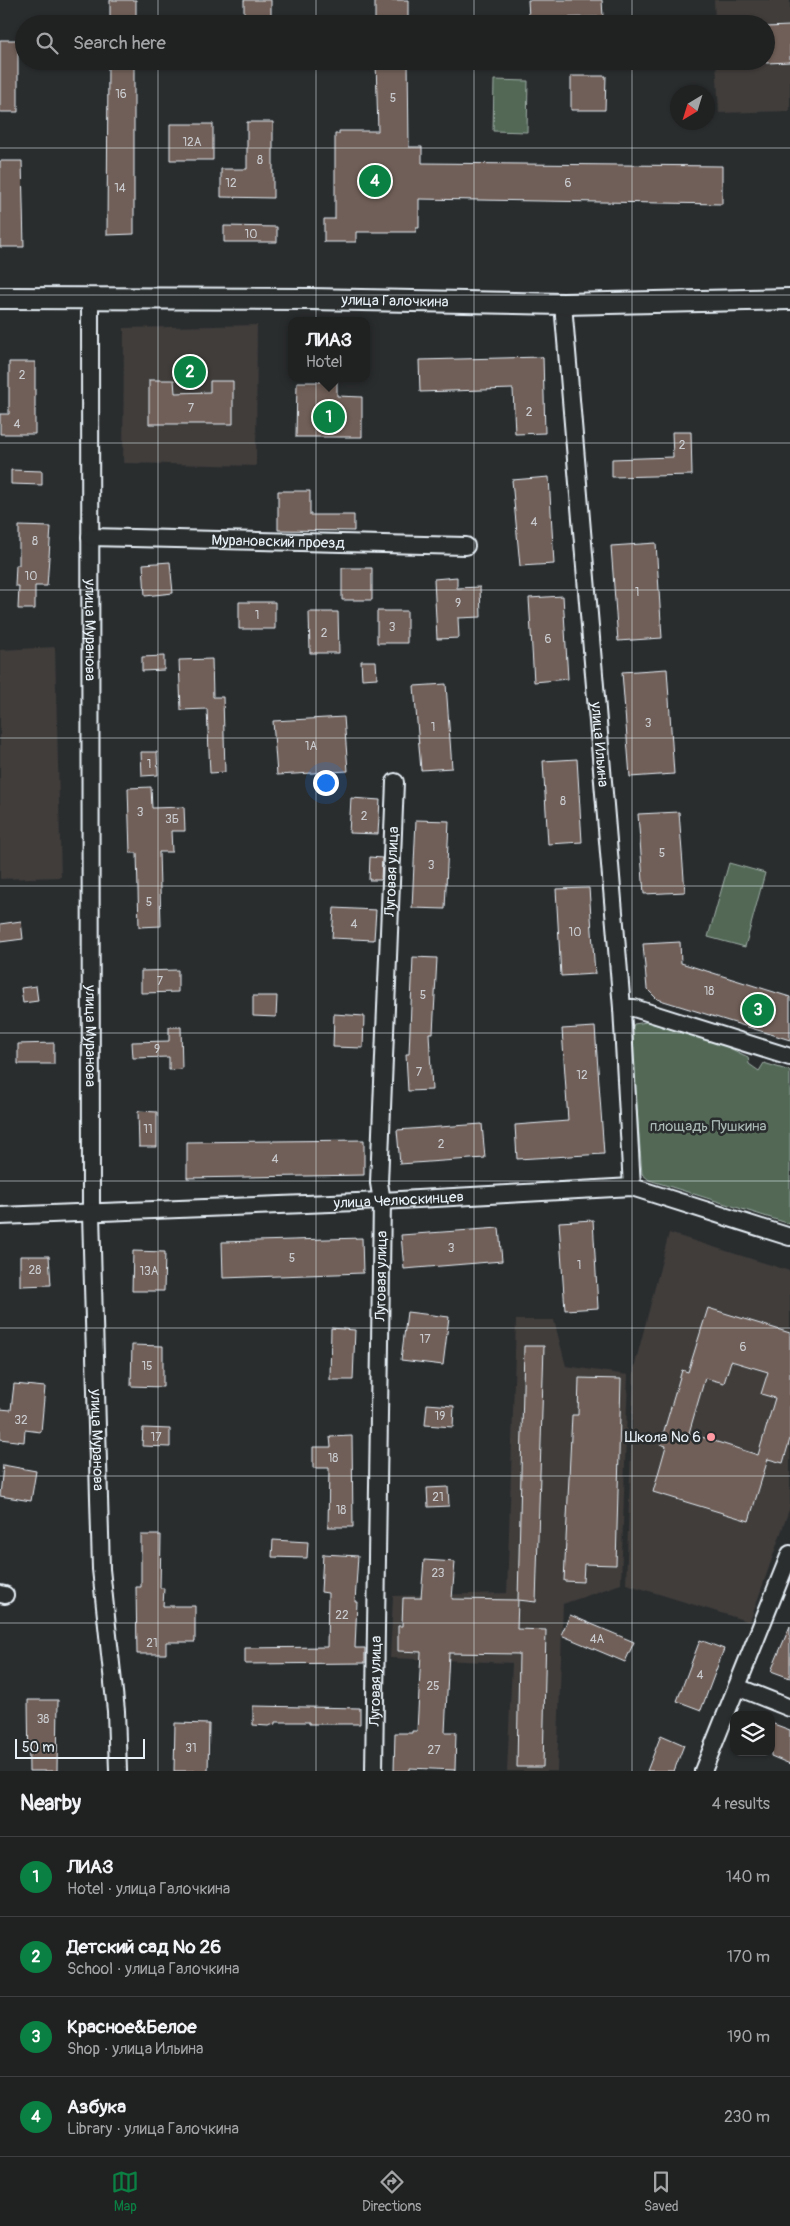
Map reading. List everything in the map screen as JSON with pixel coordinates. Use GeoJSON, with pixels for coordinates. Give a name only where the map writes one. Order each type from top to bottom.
{"type":"FeatureCollection","features":[{"type":"Feature","properties":{"kind":"street","name":"улица Галочкина"},"geometry":{"type":"LineString","coordinates":[[0,298],[310,299],[563,304],[790,299]]}},
{"type":"Feature","properties":{"kind":"street","name":"улица Муранова"},"geometry":{"type":"LineString","coordinates":[[90,298],[91,1214],[100,1569],[116,1711],[118,1771]]}},
{"type":"Feature","properties":{"kind":"street","name":"улица Ильина"},"geometry":{"type":"LineString","coordinates":[[563,304],[622,1008],[632,1187]]}},
{"type":"Feature","properties":{"kind":"street","name":"Мурановский проезд"},"geometry":{"type":"LineString","coordinates":[[90,537],[466,546]]}},
{"type":"Feature","properties":{"kind":"street","name":"Луговая улица"},"geometry":{"type":"LineString","coordinates":[[374,1771],[382,1201],[379,1183],[395,782]]}},
{"type":"Feature","properties":{"kind":"street"},"geometry":{"type":"LineString","coordinates":[[622,1008],[634,1008],[790,1057]]}},
{"type":"Feature","properties":{"kind":"street","name":"улица Челюскинцев"},"geometry":{"type":"LineString","coordinates":[[0,1216],[91,1214],[382,1201],[632,1187],[790,1237]]}},
{"type":"Feature","properties":{"kind":"street"},"geometry":{"type":"LineString","coordinates":[[703,1771],[790,1554]]}},
{"type":"Feature","properties":{"kind":"street"},"geometry":{"type":"LineString","coordinates":[[737,1687],[790,1708]]}},
{"type":"Feature","properties":{"kind":"shaded area"},"geometry":{"type":"Polygon","coordinates":[[[714,0],[790,0],[790,111],[719,113],[717,70],[775,70],[775,15],[715,15],[714,0]]]}},
{"type":"Feature","properties":{"kind":"shaded area"},"geometry":{"type":"Polygon","coordinates":[[[257,325],[256,466],[123,463],[124,328],[257,325]]]}},
{"type":"Feature","properties":{"kind":"shaded area"},"geometry":{"type":"Polygon","coordinates":[[[55,647],[61,877],[0,879],[0,650],[55,647]]]}},
{"type":"Feature","properties":{"kind":"shaded area","name":"Школа № 6"},"geometry":{"type":"Polygon","coordinates":[[[669,1233],[790,1271],[790,1507],[750,1622],[626,1584],[634,1368],[669,1233]]]}},
{"type":"Feature","properties":{"kind":"shaded area"},"geometry":{"type":"Polygon","coordinates":[[[516,1320],[554,1320],[566,1366],[628,1375],[621,1584],[563,1604],[557,1771],[507,1771],[512,1663],[390,1658],[393,1596],[507,1593],[516,1320]]]}},
{"type":"Feature","properties":{"kind":"green space"},"geometry":{"type":"Polygon","coordinates":[[[494,80],[528,81],[527,132],[493,131],[494,80]]]}},
{"type":"Feature","properties":{"kind":"green space"},"geometry":{"type":"Polygon","coordinates":[[[729,863],[765,873],[745,947],[708,937],[729,863]]]}},
{"type":"Feature","properties":{"kind":"green space","name":"площадь Пушкина"},"geometry":{"type":"Polygon","coordinates":[[[647,1022],[721,1044],[748,1057],[749,1064],[759,1071],[764,1063],[790,1071],[790,1224],[649,1180],[642,1174],[631,1032],[634,1024],[647,1022]]]}},
{"type":"Feature","properties":{"kind":"building"},"geometry":{"type":"Polygon","coordinates":[[[110,0],[136,0],[136,15],[110,15],[110,0]]]}},
{"type":"Feature","properties":{"kind":"building"},"geometry":{"type":"Polygon","coordinates":[[[244,0],[271,0],[271,15],[244,15],[244,0]]]}},
{"type":"Feature","properties":{"kind":"building"},"geometry":{"type":"Polygon","coordinates":[[[375,0],[408,0],[408,15],[375,15],[375,0]]]}},
{"type":"Feature","properties":{"kind":"building"},"geometry":{"type":"Polygon","coordinates":[[[528,0],[602,0],[603,15],[529,15],[528,0]]]}},
{"type":"Feature","properties":{"kind":"building"},"geometry":{"type":"Polygon","coordinates":[[[790,26],[790,62],[775,63],[775,27],[790,26]]]}},
{"type":"Feature","properties":{"kind":"building"},"geometry":{"type":"Polygon","coordinates":[[[0,40],[15,40],[15,70],[18,70],[18,112],[0,112],[0,40]]]}},
{"type":"Feature","properties":{"kind":"building"},"geometry":{"type":"Polygon","coordinates":[[[108,70],[134,70],[134,234],[107,235],[108,70]]]}},
{"type":"Feature","properties":{"kind":"building"},"geometry":{"type":"Polygon","coordinates":[[[376,70],[408,70],[409,147],[422,147],[422,163],[722,166],[722,204],[419,199],[419,228],[416,228],[416,232],[356,232],[356,242],[324,242],[324,219],[335,219],[335,134],[339,134],[339,131],[378,131],[376,70]]]}},
{"type":"Feature","properties":{"kind":"building"},"geometry":{"type":"Polygon","coordinates":[[[571,76],[606,76],[605,110],[571,110],[571,76]]]}},
{"type":"Feature","properties":{"kind":"building"},"geometry":{"type":"Polygon","coordinates":[[[247,122],[273,122],[273,198],[221,197],[221,169],[247,169],[247,122]]]}},
{"type":"Feature","properties":{"kind":"building"},"geometry":{"type":"Polygon","coordinates":[[[170,124],[213,124],[213,160],[170,160],[170,124]]]}},
{"type":"Feature","properties":{"kind":"building"},"geometry":{"type":"Polygon","coordinates":[[[0,161],[22,161],[24,247],[0,247],[0,161]]]}},
{"type":"Feature","properties":{"kind":"building"},"geometry":{"type":"Polygon","coordinates":[[[224,226],[277,227],[277,242],[224,242],[224,226]]]}},
{"type":"Feature","properties":{"kind":"building"},"geometry":{"type":"Polygon","coordinates":[[[543,357],[545,433],[515,434],[513,389],[420,392],[419,360],[543,357]]]}},
{"type":"Feature","properties":{"kind":"building"},"geometry":{"type":"Polygon","coordinates":[[[9,362],[35,362],[35,434],[0,434],[0,414],[9,414],[9,362]]]}},
{"type":"Feature","properties":{"kind":"building"},"geometry":{"type":"Polygon","coordinates":[[[149,380],[174,380],[175,393],[210,392],[210,381],[233,381],[233,424],[149,424],[149,380]]]}},
{"type":"Feature","properties":{"kind":"building"},"geometry":{"type":"Polygon","coordinates":[[[297,382],[337,382],[337,396],[362,397],[362,437],[296,437],[297,382]]]}},
{"type":"Feature","properties":{"kind":"building"},"geometry":{"type":"Polygon","coordinates":[[[672,432],[691,432],[692,475],[612,477],[612,459],[673,457],[672,432]]]}},
{"type":"Feature","properties":{"kind":"building"},"geometry":{"type":"Polygon","coordinates":[[[11,470],[42,471],[42,485],[11,484],[11,470]]]}},
{"type":"Feature","properties":{"kind":"building"},"geometry":{"type":"Polygon","coordinates":[[[549,477],[554,564],[520,566],[512,480],[549,477]]]}},
{"type":"Feature","properties":{"kind":"building"},"geometry":{"type":"Polygon","coordinates":[[[278,491],[310,491],[310,515],[354,515],[354,531],[278,530],[278,491]]]}},
{"type":"Feature","properties":{"kind":"building"},"geometry":{"type":"Polygon","coordinates":[[[19,526],[51,527],[47,586],[35,586],[35,609],[18,609],[19,586],[15,586],[16,565],[19,565],[19,526]]]}},
{"type":"Feature","properties":{"kind":"building"},"geometry":{"type":"Polygon","coordinates":[[[656,543],[662,638],[618,641],[611,546],[656,543]]]}},
{"type":"Feature","properties":{"kind":"building"},"geometry":{"type":"Polygon","coordinates":[[[170,562],[173,593],[145,596],[143,564],[170,562]]]}},
{"type":"Feature","properties":{"kind":"building"},"geometry":{"type":"Polygon","coordinates":[[[342,568],[372,568],[372,600],[342,600],[342,568]]]}},
{"type":"Feature","properties":{"kind":"building"},"geometry":{"type":"Polygon","coordinates":[[[457,577],[457,588],[480,587],[481,617],[458,618],[459,638],[437,639],[434,579],[457,577]]]}},
{"type":"Feature","properties":{"kind":"building"},"geometry":{"type":"Polygon","coordinates":[[[563,596],[568,679],[534,682],[529,598],[563,596]]]}},
{"type":"Feature","properties":{"kind":"building"},"geometry":{"type":"Polygon","coordinates":[[[239,602],[275,602],[275,629],[239,629],[239,602]]]}},
{"type":"Feature","properties":{"kind":"building"},"geometry":{"type":"Polygon","coordinates":[[[377,611],[407,611],[407,643],[377,643],[377,611]]]}},
{"type":"Feature","properties":{"kind":"building"},"geometry":{"type":"Polygon","coordinates":[[[309,612],[338,612],[339,653],[310,653],[309,612]]]}},
{"type":"Feature","properties":{"kind":"building"},"geometry":{"type":"Polygon","coordinates":[[[164,656],[164,670],[142,671],[142,657],[164,656]]]}},
{"type":"Feature","properties":{"kind":"building"},"geometry":{"type":"Polygon","coordinates":[[[212,659],[213,697],[223,697],[225,772],[210,773],[207,709],[181,710],[179,660],[212,659]]]}},
{"type":"Feature","properties":{"kind":"building"},"geometry":{"type":"Polygon","coordinates":[[[361,661],[376,661],[377,678],[362,679],[361,661]]]}},
{"type":"Feature","properties":{"kind":"building"},"geometry":{"type":"Polygon","coordinates":[[[667,669],[674,774],[630,777],[622,672],[667,669]]]}},
{"type":"Feature","properties":{"kind":"building"},"geometry":{"type":"Polygon","coordinates":[[[446,684],[452,768],[421,770],[414,686],[446,684]]]}},
{"type":"Feature","properties":{"kind":"building"},"geometry":{"type":"Polygon","coordinates":[[[344,717],[348,771],[277,775],[273,721],[344,717]]]}},
{"type":"Feature","properties":{"kind":"building"},"geometry":{"type":"Polygon","coordinates":[[[141,752],[157,752],[158,775],[142,776],[141,752]]]}},
{"type":"Feature","properties":{"kind":"building"},"geometry":{"type":"Polygon","coordinates":[[[577,759],[582,842],[548,844],[543,761],[577,759]]]}},
{"type":"Feature","properties":{"kind":"building"},"geometry":{"type":"Polygon","coordinates":[[[151,787],[152,808],[184,807],[185,831],[171,831],[172,852],[159,852],[161,926],[139,927],[137,853],[130,853],[128,788],[151,787]]]}},
{"type":"Feature","properties":{"kind":"building"},"geometry":{"type":"Polygon","coordinates":[[[351,798],[380,800],[378,834],[349,833],[351,798]]]}},
{"type":"Feature","properties":{"kind":"building"},"geometry":{"type":"Polygon","coordinates":[[[679,812],[685,892],[644,894],[638,814],[679,812]]]}},
{"type":"Feature","properties":{"kind":"building"},"geometry":{"type":"Polygon","coordinates":[[[416,820],[449,821],[445,909],[412,908],[416,820]]]}},
{"type":"Feature","properties":{"kind":"building"},"geometry":{"type":"Polygon","coordinates":[[[370,857],[382,858],[381,880],[369,880],[370,857]]]}},
{"type":"Feature","properties":{"kind":"building"},"geometry":{"type":"Polygon","coordinates":[[[589,888],[595,974],[561,976],[556,889],[589,888]]]}},
{"type":"Feature","properties":{"kind":"building"},"geometry":{"type":"Polygon","coordinates":[[[334,908],[376,910],[374,940],[332,938],[334,908]]]}},
{"type":"Feature","properties":{"kind":"building"},"geometry":{"type":"Polygon","coordinates":[[[21,921],[23,939],[0,942],[0,924],[21,921]]]}},
{"type":"Feature","properties":{"kind":"building"},"geometry":{"type":"Polygon","coordinates":[[[680,942],[681,963],[790,997],[790,1040],[657,999],[647,989],[643,944],[680,942]]]}},
{"type":"Feature","properties":{"kind":"building"},"geometry":{"type":"Polygon","coordinates":[[[413,957],[437,958],[433,1033],[429,1033],[432,1090],[408,1091],[406,1054],[409,1054],[413,957]]]}},
{"type":"Feature","properties":{"kind":"building"},"geometry":{"type":"Polygon","coordinates":[[[178,970],[178,992],[141,993],[141,971],[178,970]]]}},
{"type":"Feature","properties":{"kind":"building"},"geometry":{"type":"Polygon","coordinates":[[[36,986],[38,1001],[23,1003],[21,988],[36,986]]]}},
{"type":"Feature","properties":{"kind":"building"},"geometry":{"type":"Polygon","coordinates":[[[253,996],[277,996],[276,1017],[253,1016],[253,996]]]}},
{"type":"Feature","properties":{"kind":"building"},"geometry":{"type":"Polygon","coordinates":[[[334,1014],[364,1016],[363,1048],[333,1047],[334,1014]]]}},
{"type":"Feature","properties":{"kind":"building"},"geometry":{"type":"Polygon","coordinates":[[[169,1027],[181,1027],[182,1069],[169,1070],[169,1057],[133,1058],[132,1042],[169,1041],[169,1027]]]}},
{"type":"Feature","properties":{"kind":"building"},"geometry":{"type":"Polygon","coordinates":[[[595,1027],[604,1154],[517,1159],[515,1125],[568,1121],[562,1029],[595,1027]]]}},
{"type":"Feature","properties":{"kind":"building"},"geometry":{"type":"Polygon","coordinates":[[[54,1043],[54,1064],[18,1064],[18,1044],[54,1043]]]}},
{"type":"Feature","properties":{"kind":"building"},"geometry":{"type":"Polygon","coordinates":[[[138,1111],[157,1112],[157,1147],[139,1147],[138,1111]]]}},
{"type":"Feature","properties":{"kind":"building"},"geometry":{"type":"Polygon","coordinates":[[[482,1124],[485,1158],[400,1164],[397,1130],[482,1124]]]}},
{"type":"Feature","properties":{"kind":"building"},"geometry":{"type":"Polygon","coordinates":[[[364,1140],[364,1175],[187,1178],[187,1142],[364,1140]]]}},
{"type":"Feature","properties":{"kind":"building"},"geometry":{"type":"Polygon","coordinates":[[[593,1220],[598,1308],[565,1310],[559,1222],[593,1220]]]}},
{"type":"Feature","properties":{"kind":"building"},"geometry":{"type":"Polygon","coordinates":[[[499,1228],[502,1261],[404,1269],[401,1235],[499,1228]]]}},
{"type":"Feature","properties":{"kind":"building"},"geometry":{"type":"Polygon","coordinates":[[[362,1238],[363,1273],[223,1278],[222,1242],[362,1238]]]}},
{"type":"Feature","properties":{"kind":"building"},"geometry":{"type":"Polygon","coordinates":[[[133,1251],[165,1252],[164,1291],[132,1291],[133,1251]]]}},
{"type":"Feature","properties":{"kind":"building"},"geometry":{"type":"Polygon","coordinates":[[[20,1256],[49,1256],[51,1285],[20,1286],[20,1256]]]}},
{"type":"Feature","properties":{"kind":"building"},"geometry":{"type":"Polygon","coordinates":[[[708,1308],[790,1333],[790,1439],[783,1463],[768,1459],[749,1521],[653,1492],[666,1446],[660,1444],[682,1370],[688,1372],[708,1308]],[[731,1361],[724,1383],[705,1378],[689,1433],[758,1455],[775,1398],[761,1394],[768,1372],[731,1361]]]}},
{"type":"Feature","properties":{"kind":"building"},"geometry":{"type":"Polygon","coordinates":[[[407,1312],[449,1317],[443,1365],[401,1360],[407,1312]]]}},
{"type":"Feature","properties":{"kind":"building"},"geometry":{"type":"Polygon","coordinates":[[[331,1328],[355,1330],[353,1380],[330,1380],[331,1328]]]}},
{"type":"Feature","properties":{"kind":"building"},"geometry":{"type":"Polygon","coordinates":[[[132,1345],[163,1346],[163,1387],[131,1386],[132,1345]]]}},
{"type":"Feature","properties":{"kind":"building"},"geometry":{"type":"Polygon","coordinates":[[[524,1346],[544,1346],[536,1602],[518,1600],[524,1346]]]}},
{"type":"Feature","properties":{"kind":"building"},"geometry":{"type":"Polygon","coordinates":[[[579,1378],[621,1379],[616,1565],[584,1564],[583,1582],[564,1581],[572,1415],[578,1415],[579,1378]]]}},
{"type":"Feature","properties":{"kind":"building"},"geometry":{"type":"Polygon","coordinates":[[[14,1384],[45,1387],[41,1432],[25,1430],[24,1442],[0,1439],[0,1409],[11,1410],[14,1384]]]}},
{"type":"Feature","properties":{"kind":"building"},"geometry":{"type":"Polygon","coordinates":[[[427,1404],[454,1406],[453,1427],[425,1425],[427,1404]]]}},
{"type":"Feature","properties":{"kind":"building"},"geometry":{"type":"Polygon","coordinates":[[[143,1428],[170,1429],[170,1447],[142,1446],[143,1428]]]}},
{"type":"Feature","properties":{"kind":"building"},"geometry":{"type":"Polygon","coordinates":[[[352,1436],[353,1527],[328,1527],[329,1468],[313,1468],[313,1447],[331,1447],[330,1437],[352,1436]]]}},
{"type":"Feature","properties":{"kind":"building"},"geometry":{"type":"Polygon","coordinates":[[[3,1465],[36,1471],[31,1501],[0,1496],[3,1465]]]}},
{"type":"Feature","properties":{"kind":"building"},"geometry":{"type":"Polygon","coordinates":[[[448,1487],[449,1506],[428,1507],[427,1488],[448,1487]]]}},
{"type":"Feature","properties":{"kind":"building"},"geometry":{"type":"Polygon","coordinates":[[[141,1535],[161,1535],[160,1588],[164,1588],[163,1606],[195,1606],[195,1642],[166,1642],[166,1654],[137,1654],[136,1587],[141,1587],[141,1535]]]}},
{"type":"Feature","properties":{"kind":"building"},"geometry":{"type":"Polygon","coordinates":[[[273,1540],[308,1542],[307,1558],[272,1557],[273,1540]]]}},
{"type":"Feature","properties":{"kind":"building"},"geometry":{"type":"Polygon","coordinates":[[[323,1554],[358,1556],[355,1648],[365,1648],[365,1663],[245,1664],[245,1648],[327,1647],[328,1593],[321,1592],[323,1554]]]}},
{"type":"Feature","properties":{"kind":"building"},"geometry":{"type":"Polygon","coordinates":[[[424,1560],[455,1562],[452,1599],[518,1600],[517,1629],[546,1630],[543,1767],[517,1767],[519,1654],[449,1653],[445,1732],[456,1732],[455,1770],[410,1768],[410,1771],[394,1771],[395,1733],[412,1733],[412,1731],[417,1731],[421,1652],[398,1651],[398,1626],[402,1626],[403,1598],[421,1598],[424,1560]]]}},
{"type":"Feature","properties":{"kind":"building"},"geometry":{"type":"Polygon","coordinates":[[[570,1615],[634,1642],[625,1662],[561,1635],[570,1615]]]}},
{"type":"Feature","properties":{"kind":"building"},"geometry":{"type":"Polygon","coordinates":[[[790,1626],[790,1678],[771,1671],[790,1626]]]}},
{"type":"Feature","properties":{"kind":"building"},"geometry":{"type":"Polygon","coordinates":[[[700,1640],[724,1649],[701,1710],[677,1701],[700,1640]]]}},
{"type":"Feature","properties":{"kind":"building"},"geometry":{"type":"Polygon","coordinates":[[[28,1700],[58,1700],[57,1771],[29,1771],[28,1700]]]}},
{"type":"Feature","properties":{"kind":"building"},"geometry":{"type":"Polygon","coordinates":[[[253,1706],[360,1708],[360,1724],[275,1722],[275,1724],[268,1726],[253,1725],[253,1706]]]}},
{"type":"Feature","properties":{"kind":"building"},"geometry":{"type":"Polygon","coordinates":[[[175,1723],[209,1724],[208,1771],[174,1771],[175,1723]]]}},
{"type":"Feature","properties":{"kind":"building"},"geometry":{"type":"Polygon","coordinates":[[[775,1724],[790,1730],[790,1764],[771,1756],[775,1756],[775,1724]]]}},
{"type":"Feature","properties":{"kind":"building"},"geometry":{"type":"Polygon","coordinates":[[[661,1735],[684,1745],[674,1771],[647,1771],[661,1735]]]}},
{"type":"Feature","properties":{"kind":"place","name":"Азбука"},"geometry":{"type":"Point","coordinates":[375,181]}},
{"type":"Feature","properties":{"kind":"place","name":"Детский сад № 26"},"geometry":{"type":"Point","coordinates":[190,372]}},
{"type":"Feature","properties":{"kind":"place","name":"ЛИАЗ"},"geometry":{"type":"Point","coordinates":[329,417]}},
{"type":"Feature","properties":{"kind":"place","name":"Красное&Белое"},"geometry":{"type":"Point","coordinates":[758,1010]}},
{"type":"Feature","properties":{"kind":"place","name":"Школа № 6"},"geometry":{"type":"Point","coordinates":[711,1437]}}]}
